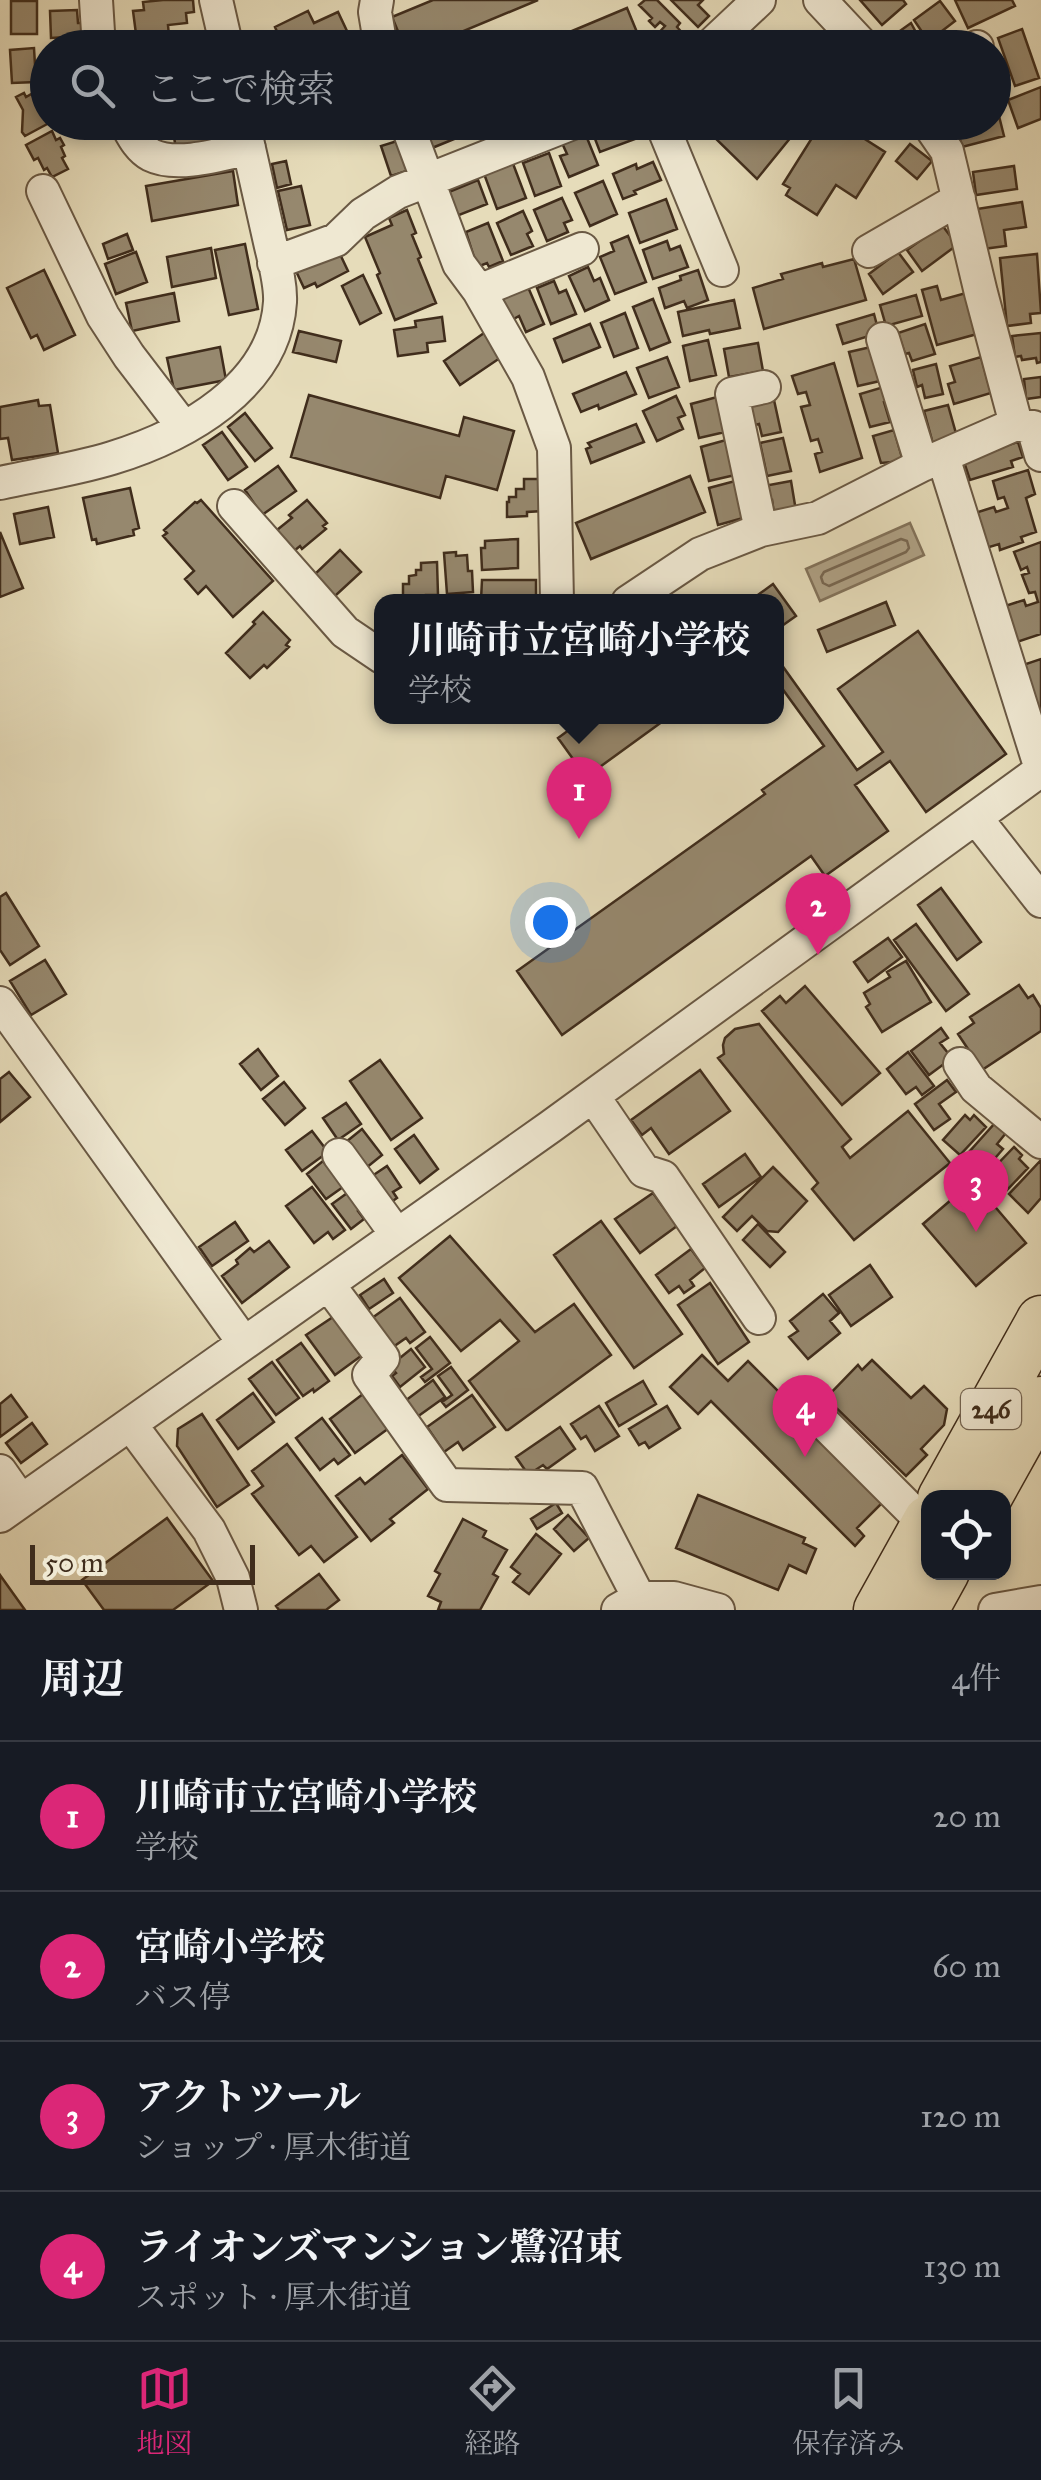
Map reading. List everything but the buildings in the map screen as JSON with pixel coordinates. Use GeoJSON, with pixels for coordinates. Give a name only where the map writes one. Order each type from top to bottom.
{"type":"FeatureCollection","features":[{"type":"Feature","properties":{"kind":"highway","name":"246"},"geometry":{"type":"LineString","coordinates":[[945,1490],[1041,1320]]}},
{"type":"Feature","properties":{"kind":"highway","name":"246"},"geometry":{"type":"LineString","coordinates":[[991,1490],[1041,1401]]}},
{"type":"Feature","properties":{"kind":"highway","name":"246"},"geometry":{"type":"LineString","coordinates":[[878,1610],[921,1534]]}},
{"type":"Feature","properties":{"kind":"highway"},"geometry":{"type":"LineString","coordinates":[[924,1610],[941,1580]]}},
{"type":"Feature","properties":{"kind":"street"},"geometry":{"type":"LineString","coordinates":[[96,0],[97,30]]}},
{"type":"Feature","properties":{"kind":"street"},"geometry":{"type":"LineString","coordinates":[[216,0],[223,30]]}},
{"type":"Feature","properties":{"kind":"street"},"geometry":{"type":"LineString","coordinates":[[378,0],[378,30]]}},
{"type":"Feature","properties":{"kind":"street"},"geometry":{"type":"LineString","coordinates":[[727,30],[759,0]]}},
{"type":"Feature","properties":{"kind":"street"},"geometry":{"type":"LineString","coordinates":[[820,0],[848,30]]}},
{"type":"Feature","properties":{"kind":"street"},"geometry":{"type":"LineString","coordinates":[[135,140],[152,156],[185,160],[236,140]]}},
{"type":"Feature","properties":{"kind":"street"},"geometry":{"type":"LineString","coordinates":[[0,483],[112,458],[184,428],[229,399],[256,370],[274,335],[280,300],[247,140]]}},
{"type":"Feature","properties":{"kind":"street"},"geometry":{"type":"LineString","coordinates":[[413,140],[459,264],[480,291],[528,377],[554,448],[557,594]]}},
{"type":"Feature","properties":{"kind":"street"},"geometry":{"type":"LineString","coordinates":[[274,263],[336,240],[363,214],[398,192],[530,140]]}},
{"type":"Feature","properties":{"kind":"street"},"geometry":{"type":"LineString","coordinates":[[668,140],[722,270]]}},
{"type":"Feature","properties":{"kind":"street"},"geometry":{"type":"LineString","coordinates":[[939,140],[946,151],[1016,424]]}},
{"type":"Feature","properties":{"kind":"street"},"geometry":{"type":"LineString","coordinates":[[42,192],[103,316],[184,428]]}},
{"type":"Feature","properties":{"kind":"street"},"geometry":{"type":"LineString","coordinates":[[869,251],[958,198]]}},
{"type":"Feature","properties":{"kind":"street"},"geometry":{"type":"LineString","coordinates":[[480,291],[582,249]]}},
{"type":"Feature","properties":{"kind":"street"},"geometry":{"type":"LineString","coordinates":[[0,1471],[11,1509],[593,1096],[1041,769],[933,460],[883,339]]}},
{"type":"Feature","properties":{"kind":"street"},"geometry":{"type":"LineString","coordinates":[[761,530],[732,394],[764,387]]}},
{"type":"Feature","properties":{"kind":"street"},"geometry":{"type":"LineString","coordinates":[[640,594],[700,554],[761,530],[818,518],[933,460],[1016,424],[1033,426],[1041,454]]}},
{"type":"Feature","properties":{"kind":"street"},"geometry":{"type":"LineString","coordinates":[[234,506],[345,632],[374,652]]}},
{"type":"Feature","properties":{"kind":"street"},"geometry":{"type":"LineString","coordinates":[[976,818],[1041,901]]}},
{"type":"Feature","properties":{"kind":"street"},"geometry":{"type":"LineString","coordinates":[[0,1003],[244,1343]]}},
{"type":"Feature","properties":{"kind":"street"},"geometry":{"type":"LineString","coordinates":[[964,1086],[1041,1142]]}},
{"type":"Feature","properties":{"kind":"street"},"geometry":{"type":"LineString","coordinates":[[593,1096],[644,1171],[663,1178],[760,1318]]}},
{"type":"Feature","properties":{"kind":"street"},"geometry":{"type":"LineString","coordinates":[[339,1155],[397,1235]]}},
{"type":"Feature","properties":{"kind":"street"},"geometry":{"type":"LineString","coordinates":[[328,1284],[382,1358],[369,1375],[447,1485],[582,1488],[629,1604],[674,1598],[718,1610]]}},
{"type":"Feature","properties":{"kind":"street"},"geometry":{"type":"LineString","coordinates":[[801,1400],[921,1504]]}},
{"type":"Feature","properties":{"kind":"street"},"geometry":{"type":"LineString","coordinates":[[131,1426],[209,1530],[233,1578],[241,1610]]}},
{"type":"Feature","properties":{"kind":"street"},"geometry":{"type":"LineString","coordinates":[[995,1610],[1041,1602]]}},
{"type":"Feature","properties":{"kind":"water"},"geometry":{"type":"Polygon","coordinates":[[[910,523],[924,555],[820,601],[806,569],[910,523]]]}},
{"type":"Feature","properties":{"kind":"place","name":"川崎市立宮崎小学校"},"geometry":{"type":"Point","coordinates":[579,839]}},
{"type":"Feature","properties":{"kind":"place","name":"宮崎小学校"},"geometry":{"type":"Point","coordinates":[818,955]}},
{"type":"Feature","properties":{"kind":"place","name":"アクトツール"},"geometry":{"type":"Point","coordinates":[976,1232]}},
{"type":"Feature","properties":{"kind":"place","name":"ライオンズマンション鷺沼東"},"geometry":{"type":"Point","coordinates":[805,1457]}}]}
